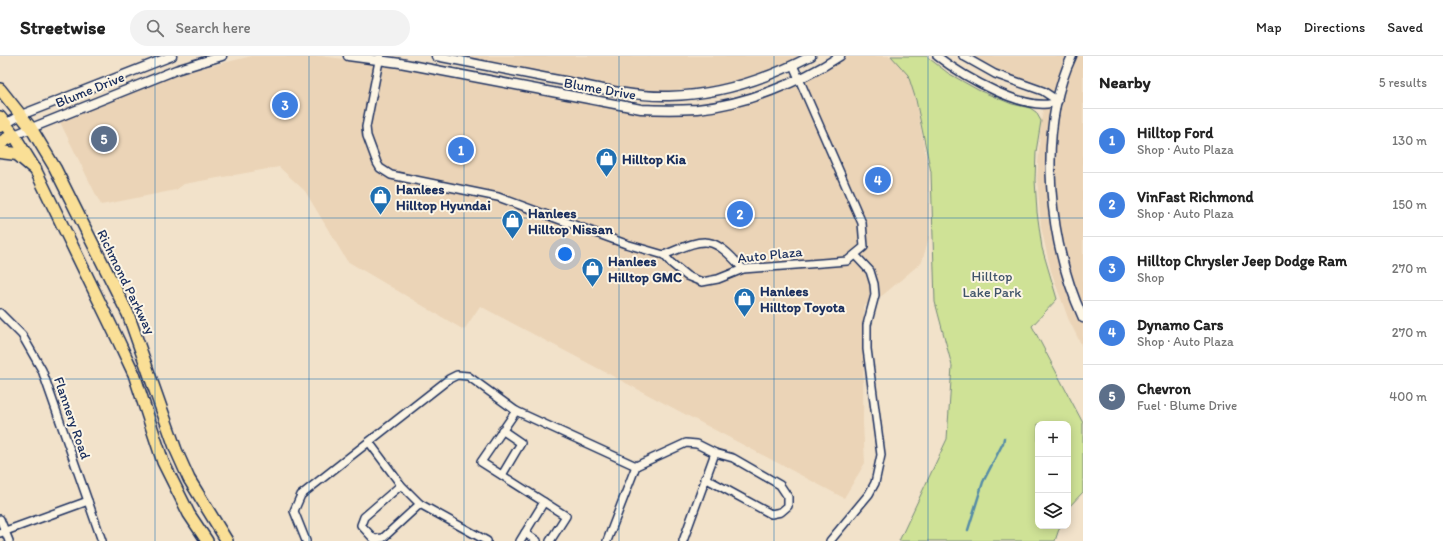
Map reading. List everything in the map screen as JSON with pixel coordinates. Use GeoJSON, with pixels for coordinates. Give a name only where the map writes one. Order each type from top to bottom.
{"type":"FeatureCollection","features":[{"type":"Feature","properties":{"kind":"highway","name":"Richmond Parkway"},"geometry":{"type":"LineString","coordinates":[[0,90],[31,128],[54,168],[128,314],[176,450],[189,479],[227,541]]}},
{"type":"Feature","properties":{"kind":"highway"},"geometry":{"type":"LineString","coordinates":[[2,122],[14,135],[35,169],[134,374],[163,462],[186,508],[207,541]]}},
{"type":"Feature","properties":{"kind":"highway"},"geometry":{"type":"LineString","coordinates":[[0,143],[14,135]]}},
{"type":"Feature","properties":{"kind":"highway"},"geometry":{"type":"LineString","coordinates":[[0,152],[17,154],[35,169]]}},
{"type":"Feature","properties":{"kind":"street","name":"Blume Drive"},"geometry":{"type":"LineString","coordinates":[[2,122],[172,56]]}},
{"type":"Feature","properties":{"kind":"street","name":"Blume Drive"},"geometry":{"type":"LineString","coordinates":[[14,135],[176,70],[222,56]]}},
{"type":"Feature","properties":{"kind":"street","name":"Blume Drive"},"geometry":{"type":"LineString","coordinates":[[348,56],[379,58],[641,110],[698,108],[736,101],[769,91],[799,78],[840,56]]}},
{"type":"Feature","properties":{"kind":"street","name":"Blume Drive"},"geometry":{"type":"LineString","coordinates":[[436,56],[607,90],[656,96],[695,94],[730,88],[765,78],[811,56]]}},
{"type":"Feature","properties":{"kind":"street"},"geometry":{"type":"LineString","coordinates":[[937,56],[966,76],[1004,94],[1042,105],[1053,104],[1058,101]]}},
{"type":"Feature","properties":{"kind":"street"},"geometry":{"type":"LineString","coordinates":[[963,56],[995,74],[1043,91],[1058,101]]}},
{"type":"Feature","properties":{"kind":"street"},"geometry":{"type":"LineString","coordinates":[[1072,56],[1066,68],[1058,101],[1053,130],[1051,162],[1054,215],[1063,262],[1083,318]]}},
{"type":"Feature","properties":{"kind":"street","name":"Auto Plaza"},"geometry":{"type":"LineString","coordinates":[[379,58],[366,132],[377,163],[385,173],[416,182],[498,197],[626,244],[664,255],[670,263],[687,276],[702,282],[718,279],[743,269],[847,261],[855,255]]}},
{"type":"Feature","properties":{"kind":"street"},"geometry":{"type":"LineString","coordinates":[[793,65],[862,223],[864,247],[855,255],[870,271],[874,284],[875,295],[867,325],[867,348],[881,455],[875,483],[872,489],[830,541]]}},
{"type":"Feature","properties":{"kind":"street"},"geometry":{"type":"LineString","coordinates":[[664,255],[696,242],[705,241],[718,245],[730,254],[743,269]]}},
{"type":"Feature","properties":{"kind":"street","name":"Flannery Road"},"geometry":{"type":"LineString","coordinates":[[0,313],[22,335],[42,370],[102,541]]}},
{"type":"Feature","properties":{"kind":"street"},"geometry":{"type":"LineString","coordinates":[[306,541],[294,511],[301,495],[449,379],[457,375],[468,376],[516,410],[636,466]]}},
{"type":"Feature","properties":{"kind":"street"},"geometry":{"type":"LineString","coordinates":[[516,410],[481,462],[566,516],[550,541]]}},
{"type":"Feature","properties":{"kind":"street"},"geometry":{"type":"LineString","coordinates":[[502,430],[521,443],[502,475]]}},
{"type":"Feature","properties":{"kind":"street"},"geometry":{"type":"LineString","coordinates":[[369,442],[402,485],[420,504],[487,541]]}},
{"type":"Feature","properties":{"kind":"street"},"geometry":{"type":"LineString","coordinates":[[607,541],[636,466],[686,442],[697,444],[715,454],[733,458],[780,485],[788,497],[788,506],[781,512],[771,514],[705,478]]}},
{"type":"Feature","properties":{"kind":"street"},"geometry":{"type":"LineString","coordinates":[[683,541],[715,454]]}},
{"type":"Feature","properties":{"kind":"street"},"geometry":{"type":"LineString","coordinates":[[402,485],[364,517],[362,525],[374,539],[383,538],[420,504]]}},
{"type":"Feature","properties":{"kind":"street"},"geometry":{"type":"LineString","coordinates":[[3,532],[88,501]]}},
{"type":"Feature","properties":{"kind":"street"},"geometry":{"type":"LineString","coordinates":[[520,541],[544,502]]}},
{"type":"Feature","properties":{"kind":"street"},"geometry":{"type":"LineString","coordinates":[[0,519],[3,532],[9,541]]}},
{"type":"Feature","properties":{"kind":"street"},"geometry":{"type":"LineString","coordinates":[[525,534],[537,541]]}},
{"type":"Feature","properties":{"kind":"shaded area"},"geometry":{"type":"Polygon","coordinates":[[[252,56],[321,56],[381,64],[628,111],[706,111],[799,83],[840,56],[897,56],[910,72],[929,171],[929,237],[922,262],[883,295],[864,306],[863,423],[865,463],[844,498],[480,306],[464,330],[347,261],[305,191],[279,167],[184,184],[176,190],[101,205],[58,118],[165,77],[252,56]]]}},
{"type":"Feature","properties":{"kind":"shaded area"},"geometry":{"type":"Polygon","coordinates":[[[452,56],[808,56],[793,67],[726,85],[648,93],[452,56]]]}},
{"type":"Feature","properties":{"kind":"shaded area"},"geometry":{"type":"Polygon","coordinates":[[[972,56],[1083,56],[1083,348],[1068,318],[1051,271],[1041,227],[1037,178],[1041,121],[1048,87],[992,68],[972,56]]]}},
{"type":"Feature","properties":{"kind":"green space","name":"Hilltop Lake Park"},"geometry":{"type":"Polygon","coordinates":[[[891,56],[926,56],[948,73],[978,90],[1012,104],[1030,108],[1036,112],[1041,121],[1036,152],[1035,180],[1037,212],[1042,248],[1057,299],[1032,326],[1083,423],[1083,492],[1071,505],[1071,421],[1035,421],[1035,529],[1059,529],[1055,541],[899,541],[947,439],[952,366],[935,302],[931,172],[916,100],[908,75],[891,56]]]}},
{"type":"Feature","properties":{"kind":"waterway"},"geometry":{"type":"LineString","coordinates":[[968,530],[983,482],[1003,443],[1004,438]]}},
{"type":"Feature","properties":{"kind":"place","name":"Hilltop Chrysler Jeep Dodge Ram"},"geometry":{"type":"Point","coordinates":[285,105]}},
{"type":"Feature","properties":{"kind":"place","name":"Chevron"},"geometry":{"type":"Point","coordinates":[104,139]}},
{"type":"Feature","properties":{"kind":"place","name":"Hilltop Ford"},"geometry":{"type":"Point","coordinates":[461,150]}},
{"type":"Feature","properties":{"kind":"place","name":"Hilltop Kia"},"geometry":{"type":"Point","coordinates":[606,178]}},
{"type":"Feature","properties":{"kind":"place","name":"Dynamo Cars"},"geometry":{"type":"Point","coordinates":[878,180]}},
{"type":"Feature","properties":{"kind":"place","name":"VinFast Richmond"},"geometry":{"type":"Point","coordinates":[740,214]}},
{"type":"Feature","properties":{"kind":"place","name":"Hanlees Hilltop Hyundai"},"geometry":{"type":"Point","coordinates":[381,216]}},
{"type":"Feature","properties":{"kind":"place","name":"Hanlees Hilltop Nissan"},"geometry":{"type":"Point","coordinates":[512,240]}},
{"type":"Feature","properties":{"kind":"place","name":"Hanlees Hilltop GMC"},"geometry":{"type":"Point","coordinates":[593,288]}},
{"type":"Feature","properties":{"kind":"place","name":"Hanlees Hilltop Toyota"},"geometry":{"type":"Point","coordinates":[744,318]}}]}
